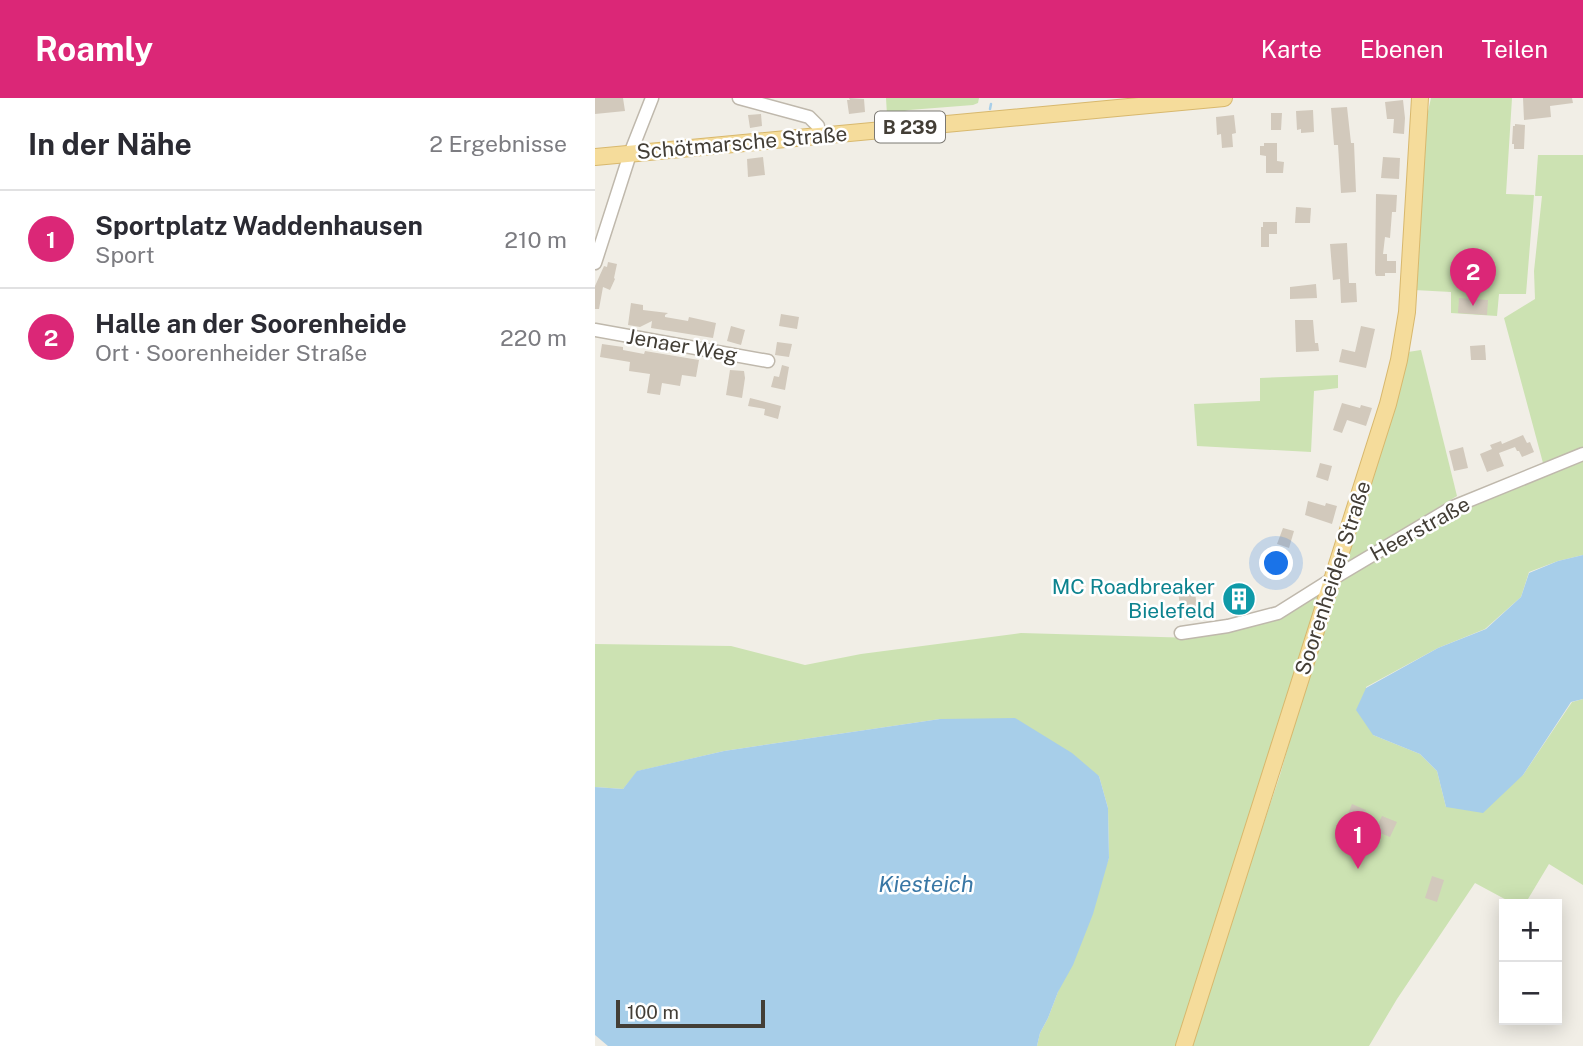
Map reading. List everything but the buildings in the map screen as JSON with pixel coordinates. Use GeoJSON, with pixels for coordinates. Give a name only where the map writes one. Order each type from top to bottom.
{"type":"FeatureCollection","features":[{"type":"Feature","properties":{"kind":"main road","name":"Schötmarsche Straße"},"geometry":{"type":"LineString","coordinates":[[595,157],[1224,98]]}},
{"type":"Feature","properties":{"kind":"main road","name":"Soorenheider Straße"},"geometry":{"type":"LineString","coordinates":[[1184,1046],[1388,404],[1399,360],[1408,295],[1420,98]]}},
{"type":"Feature","properties":{"kind":"street"},"geometry":{"type":"LineString","coordinates":[[595,262],[630,154],[652,98]]}},
{"type":"Feature","properties":{"kind":"street"},"geometry":{"type":"LineString","coordinates":[[739,98],[809,117],[818,125]]}},
{"type":"Feature","properties":{"kind":"street","name":"Jenaer Weg"},"geometry":{"type":"LineString","coordinates":[[595,330],[768,361]]}},
{"type":"Feature","properties":{"kind":"street","name":"Heerstraße"},"geometry":{"type":"LineString","coordinates":[[1181,634],[1228,626],[1278,613],[1453,507],[1583,454]]}},
{"type":"Feature","properties":{"kind":"green space"},"geometry":{"type":"Polygon","coordinates":[[[886,98],[979,98],[978,103],[973,105],[909,110],[887,115],[886,98]]]}},
{"type":"Feature","properties":{"kind":"green space"},"geometry":{"type":"Polygon","coordinates":[[[1431,98],[1512,98],[1506,194],[1534,195],[1526,294],[1499,294],[1497,316],[1451,313],[1451,292],[1414,290],[1426,120],[1431,98]]]}},
{"type":"Feature","properties":{"kind":"green space"},"geometry":{"type":"Polygon","coordinates":[[[1538,155],[1583,155],[1583,447],[1543,463],[1504,318],[1535,299],[1534,271],[1542,196],[1535,196],[1538,155]]]}},
{"type":"Feature","properties":{"kind":"green space"},"geometry":{"type":"Polygon","coordinates":[[[1421,350],[1457,496],[1342,566],[1408,352],[1421,350]]]}},
{"type":"Feature","properties":{"kind":"green space"},"geometry":{"type":"Polygon","coordinates":[[[1338,375],[1338,388],[1314,391],[1311,452],[1197,446],[1194,404],[1260,401],[1260,378],[1338,375]]]}},
{"type":"Feature","properties":{"kind":"green space"},"geometry":{"type":"Polygon","coordinates":[[[1583,461],[1583,555],[1529,572],[1521,597],[1485,629],[1438,648],[1366,687],[1373,735],[1420,754],[1437,771],[1446,807],[1523,775],[1572,702],[1583,699],[1583,885],[1549,864],[1528,899],[1505,899],[1475,883],[1397,999],[1369,1046],[1189,1046],[1280,775],[1335,583],[1458,512],[1583,461]]]}},
{"type":"Feature","properties":{"kind":"green space"},"geometry":{"type":"Polygon","coordinates":[[[1323,589],[1177,1046],[1037,1046],[1109,858],[1108,808],[1099,776],[940,719],[724,751],[638,771],[623,789],[595,787],[595,644],[731,646],[805,665],[861,654],[1021,633],[1195,638],[1275,618],[1323,589]]]}},
{"type":"Feature","properties":{"kind":"water"},"geometry":{"type":"Polygon","coordinates":[[[1583,555],[1583,699],[1571,702],[1523,775],[1483,813],[1446,807],[1437,771],[1420,754],[1373,735],[1356,710],[1366,688],[1438,648],[1486,629],[1521,597],[1529,573],[1558,561],[1583,555]]]}},
{"type":"Feature","properties":{"kind":"water","name":"Kiesteich"},"geometry":{"type":"Polygon","coordinates":[[[1015,718],[1072,753],[1099,776],[1108,808],[1109,858],[1093,914],[1073,965],[1040,1033],[1037,1046],[608,1046],[595,1035],[595,787],[623,789],[637,771],[724,751],[940,719],[1015,718]]]}},
{"type":"Feature","properties":{"kind":"waterway"},"geometry":{"type":"LineString","coordinates":[[990,109],[991,104]]}},
{"type":"Feature","properties":{"kind":"place","name":"Halle an der Soorenheide"},"geometry":{"type":"Point","coordinates":[1473,306]}},
{"type":"Feature","properties":{"kind":"place","name":"MC Roadbreaker Bielefeld"},"geometry":{"type":"Point","coordinates":[1239,599]}},
{"type":"Feature","properties":{"kind":"place","name":"Sportplatz Waddenhausen"},"geometry":{"type":"Point","coordinates":[1358,869]}}]}
